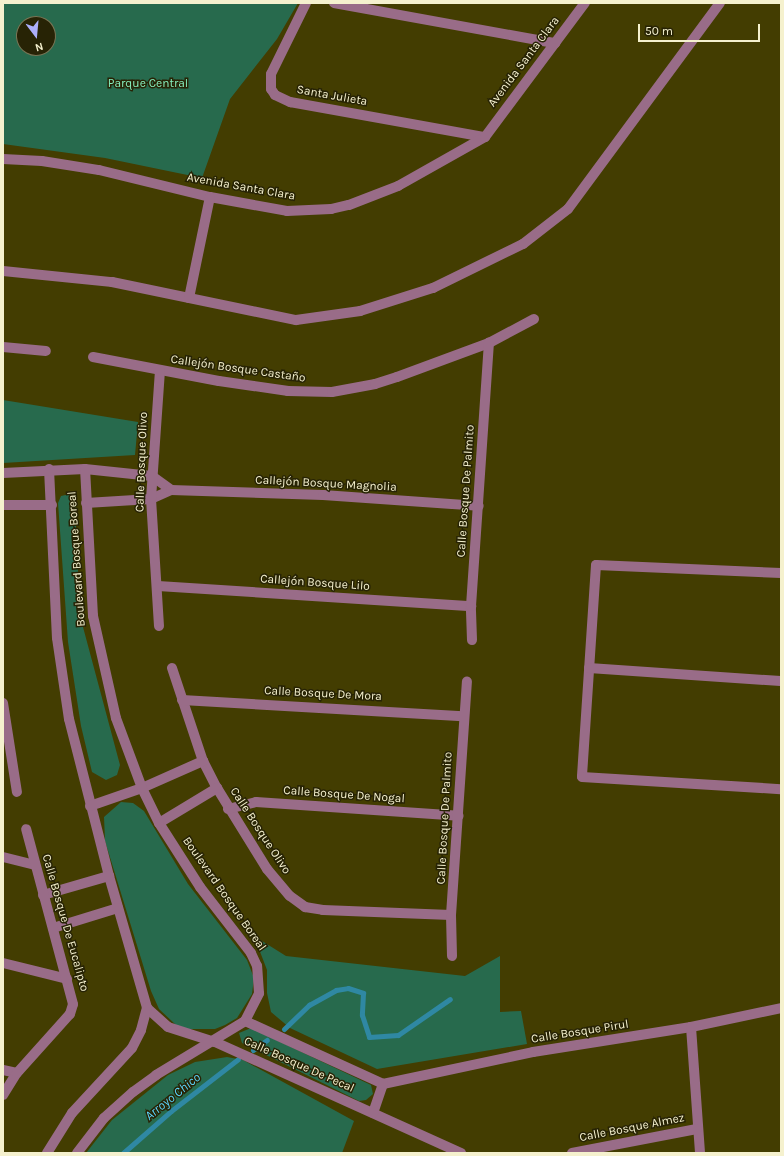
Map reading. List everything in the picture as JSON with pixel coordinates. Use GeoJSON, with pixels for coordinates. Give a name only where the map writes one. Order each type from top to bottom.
{"type":"FeatureCollection","features":[{"type":"Feature","properties":{"kind":"street","name":"Santa Julieta"},"geometry":{"type":"LineString","coordinates":[[306,3],[271,74],[271,89],[275,95],[290,102],[485,137]]}},
{"type":"Feature","properties":{"kind":"street"},"geometry":{"type":"LineString","coordinates":[[334,3],[556,43]]}},
{"type":"Feature","properties":{"kind":"street","name":"Avenida Santa Clara"},"geometry":{"type":"LineString","coordinates":[[3,159],[42,161],[99,170],[210,197],[287,211],[324,209],[349,205],[398,186],[485,137],[556,43],[584,3]]}},
{"type":"Feature","properties":{"kind":"street"},"geometry":{"type":"LineString","coordinates":[[3,271],[112,282],[296,320],[360,311],[433,288],[523,244],[568,209],[720,3]]}},
{"type":"Feature","properties":{"kind":"street"},"geometry":{"type":"LineString","coordinates":[[189,298],[210,197]]}},
{"type":"Feature","properties":{"kind":"street","name":"Callejón Bosque Castaño"},"geometry":{"type":"LineString","coordinates":[[93,357],[160,370],[288,391],[332,392],[375,384],[489,343],[534,319]]}},
{"type":"Feature","properties":{"kind":"street","name":"Calle Bosque De Palmito"},"geometry":{"type":"LineString","coordinates":[[472,640],[471,606],[489,343]]}},
{"type":"Feature","properties":{"kind":"street"},"geometry":{"type":"LineString","coordinates":[[3,347],[46,351]]}},
{"type":"Feature","properties":{"kind":"street","name":"Calle Bosque Olivo"},"geometry":{"type":"LineString","coordinates":[[159,626],[158,586],[151,499],[160,370]]}},
{"type":"Feature","properties":{"kind":"street"},"geometry":{"type":"LineString","coordinates":[[3,473],[49,469],[84,469],[152,476],[171,490]]}},
{"type":"Feature","properties":{"kind":"street","name":"Boulevard Bosque Boreal"},"geometry":{"type":"LineString","coordinates":[[49,469],[52,505],[57,638],[68,719],[109,876],[147,1008]]}},
{"type":"Feature","properties":{"kind":"street","name":"Boulevard Bosque Boreal"},"geometry":{"type":"LineString","coordinates":[[77,1153],[104,1118],[133,1092],[156,1076],[215,1042],[245,1021],[259,993],[257,966],[251,954],[200,887],[160,823],[142,788],[116,718],[101,661],[93,616],[84,469]]}},
{"type":"Feature","properties":{"kind":"street","name":"Callejón Bosque Magnolia"},"geometry":{"type":"LineString","coordinates":[[151,499],[171,490],[323,495],[479,506]]}},
{"type":"Feature","properties":{"kind":"street"},"geometry":{"type":"LineString","coordinates":[[86,503],[151,499]]}},
{"type":"Feature","properties":{"kind":"street"},"geometry":{"type":"LineString","coordinates":[[3,505],[52,505]]}},
{"type":"Feature","properties":{"kind":"street"},"geometry":{"type":"LineString","coordinates":[[781,573],[596,565],[582,777],[781,789]]}},
{"type":"Feature","properties":{"kind":"street","name":"Callejón Bosque Lilo"},"geometry":{"type":"LineString","coordinates":[[158,586],[471,606]]}},
{"type":"Feature","properties":{"kind":"street","name":"Calle Bosque Olivo"},"geometry":{"type":"LineString","coordinates":[[172,668],[203,761],[228,809],[267,869],[290,896],[304,906],[323,910],[451,915]]}},
{"type":"Feature","properties":{"kind":"street"},"geometry":{"type":"LineString","coordinates":[[589,668],[781,681]]}},
{"type":"Feature","properties":{"kind":"street","name":"Calle Bosque De Palmito"},"geometry":{"type":"LineString","coordinates":[[452,956],[451,915],[459,816],[463,716],[467,682]]}},
{"type":"Feature","properties":{"kind":"street","name":"Calle Bosque De Mora"},"geometry":{"type":"LineString","coordinates":[[182,700],[463,716]]}},
{"type":"Feature","properties":{"kind":"street"},"geometry":{"type":"LineString","coordinates":[[3,703],[7,759],[17,792]]}},
{"type":"Feature","properties":{"kind":"street"},"geometry":{"type":"LineString","coordinates":[[90,806],[142,788],[203,761]]}},
{"type":"Feature","properties":{"kind":"street"},"geometry":{"type":"LineString","coordinates":[[160,823],[217,788]]}},
{"type":"Feature","properties":{"kind":"street","name":"Calle Bosque De Nogal"},"geometry":{"type":"LineString","coordinates":[[228,809],[256,802],[459,816]]}},
{"type":"Feature","properties":{"kind":"street","name":"Calle Bosque De Eucalipto"},"geometry":{"type":"LineString","coordinates":[[3,1095],[17,1073],[70,1014],[73,998],[34,865],[26,829]]}},
{"type":"Feature","properties":{"kind":"street"},"geometry":{"type":"LineString","coordinates":[[3,858],[34,865]]}},
{"type":"Feature","properties":{"kind":"street"},"geometry":{"type":"LineString","coordinates":[[43,895],[109,876]]}},
{"type":"Feature","properties":{"kind":"street"},"geometry":{"type":"LineString","coordinates":[[53,928],[118,908]]}},
{"type":"Feature","properties":{"kind":"street"},"geometry":{"type":"LineString","coordinates":[[3,963],[67,979]]}},
{"type":"Feature","properties":{"kind":"street"},"geometry":{"type":"LineString","coordinates":[[47,1153],[72,1113],[132,1048],[141,1030],[147,1008],[168,1027],[215,1042]]}},
{"type":"Feature","properties":{"kind":"street","name":"Calle Bosque Pirul"},"geometry":{"type":"LineString","coordinates":[[383,1084],[534,1052],[691,1027],[781,1008]]}},
{"type":"Feature","properties":{"kind":"street","name":"Calle Bosque De Pecal"},"geometry":{"type":"LineString","coordinates":[[245,1021],[383,1084]]}},
{"type":"Feature","properties":{"kind":"street"},"geometry":{"type":"LineString","coordinates":[[691,1027],[700,1153]]}},
{"type":"Feature","properties":{"kind":"street","name":"Calle Bosque De Pecal"},"geometry":{"type":"LineString","coordinates":[[215,1042],[373,1113]]}},
{"type":"Feature","properties":{"kind":"street"},"geometry":{"type":"LineString","coordinates":[[3,1070],[17,1073]]}},
{"type":"Feature","properties":{"kind":"street"},"geometry":{"type":"LineString","coordinates":[[383,1084],[373,1113],[461,1153]]}},
{"type":"Feature","properties":{"kind":"street","name":"Calle Bosque Almez"},"geometry":{"type":"LineString","coordinates":[[572,1153],[698,1129]]}},
{"type":"Feature","properties":{"kind":"green space","name":"Parque Central"},"geometry":{"type":"Polygon","coordinates":[[[3,3],[298,3],[277,39],[230,99],[202,178],[105,158],[3,144],[3,3]]]}},
{"type":"Feature","properties":{"kind":"green space"},"geometry":{"type":"Polygon","coordinates":[[[3,400],[138,422],[135,455],[3,463],[3,400]]]}},
{"type":"Feature","properties":{"kind":"green space"},"geometry":{"type":"Polygon","coordinates":[[[70,494],[76,501],[76,548],[83,627],[120,765],[117,775],[106,780],[92,772],[81,726],[68,642],[58,503],[61,496],[70,494]]]}},
{"type":"Feature","properties":{"kind":"green space"},"geometry":{"type":"Polygon","coordinates":[[[121,802],[133,803],[144,811],[188,884],[247,960],[254,978],[252,994],[237,1018],[225,1025],[215,1029],[186,1029],[176,1025],[159,1009],[151,991],[105,841],[104,817],[121,802]]]}},
{"type":"Feature","properties":{"kind":"green space"},"geometry":{"type":"Polygon","coordinates":[[[254,936],[286,956],[465,976],[500,956],[500,1012],[521,1011],[527,1044],[377,1069],[290,1028],[271,1012],[267,993],[267,970],[254,936]]]}},
{"type":"Feature","properties":{"kind":"green space"},"geometry":{"type":"Polygon","coordinates":[[[251,1028],[371,1085],[373,1094],[366,1100],[359,1101],[242,1043],[239,1033],[251,1028]]]}},
{"type":"Feature","properties":{"kind":"green space"},"geometry":{"type":"Polygon","coordinates":[[[227,1057],[243,1060],[354,1121],[342,1153],[86,1153],[112,1120],[168,1075],[195,1062],[227,1057]]]}},
{"type":"Feature","properties":{"kind":"waterway"},"geometry":{"type":"LineString","coordinates":[[284,1029],[309,1005],[336,990],[348,988],[363,993],[362,1015],[369,1037],[398,1035],[450,999]]}},
{"type":"Feature","properties":{"kind":"waterway"},"geometry":{"type":"LineString","coordinates":[[253,1050],[267,1040]]}},
{"type":"Feature","properties":{"kind":"waterway","name":"Arroyo Chico"},"geometry":{"type":"LineString","coordinates":[[123,1153],[171,1111],[238,1059]]}}]}
